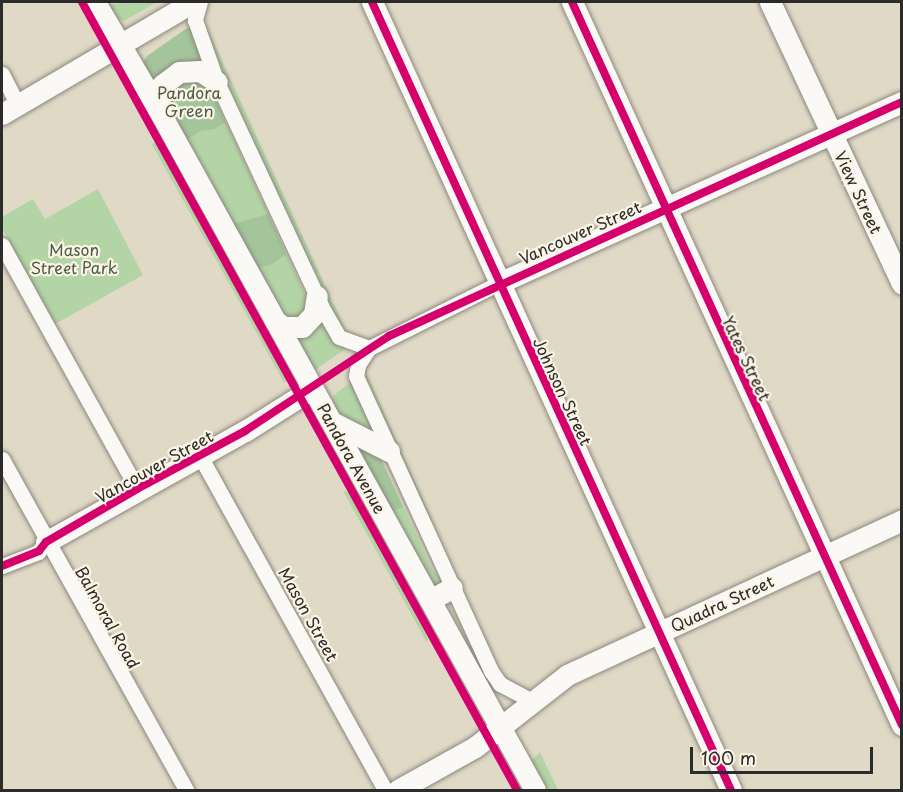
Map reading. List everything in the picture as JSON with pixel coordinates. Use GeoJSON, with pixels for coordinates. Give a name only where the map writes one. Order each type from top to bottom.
{"type":"FeatureCollection","features":[{"type":"Feature","properties":{"kind":"main road","name":"Pandora Avenue"},"geometry":{"type":"LineString","coordinates":[[95,2],[158,109],[535,790]]}},
{"type":"Feature","properties":{"kind":"main road"},"geometry":{"type":"LineString","coordinates":[[10,110],[122,46],[193,2]]}},
{"type":"Feature","properties":{"kind":"main road","name":"Johnson Street"},"geometry":{"type":"LineString","coordinates":[[372,2],[731,790]]}},
{"type":"Feature","properties":{"kind":"main road","name":"Yates Street"},"geometry":{"type":"LineString","coordinates":[[572,2],[663,210],[902,725]]}},
{"type":"Feature","properties":{"kind":"main road","name":"View Street"},"geometry":{"type":"LineString","coordinates":[[770,2],[902,284]]}},
{"type":"Feature","properties":{"kind":"main road"},"geometry":{"type":"LineString","coordinates":[[158,109],[162,85],[179,72],[200,71],[217,82]]}},
{"type":"Feature","properties":{"kind":"main road","name":"Vancouver Street"},"geometry":{"type":"LineString","coordinates":[[499,283],[833,135],[902,102]]}},
{"type":"Feature","properties":{"kind":"main road"},"geometry":{"type":"LineString","coordinates":[[275,321],[284,327],[302,327],[314,314],[317,296]]}},
{"type":"Feature","properties":{"kind":"main road","name":"Vancouver Street"},"geometry":{"type":"LineString","coordinates":[[46,542],[137,489],[200,456],[313,388]]}},
{"type":"Feature","properties":{"kind":"main road"},"geometry":{"type":"LineString","coordinates":[[332,422],[388,451]]}},
{"type":"Feature","properties":{"kind":"main road","name":"Quadra Street"},"geometry":{"type":"LineString","coordinates":[[409,788],[464,754],[530,700],[567,675],[902,520]]}},
{"type":"Feature","properties":{"kind":"main road"},"geometry":{"type":"LineString","coordinates":[[430,600],[452,588]]}},
{"type":"Feature","properties":{"kind":"street"},"geometry":{"type":"LineString","coordinates":[[200,2],[195,20],[217,82],[317,296],[339,337],[369,348]]}},
{"type":"Feature","properties":{"kind":"street"},"geometry":{"type":"LineString","coordinates":[[2,74],[10,110]]}},
{"type":"Feature","properties":{"kind":"street"},"geometry":{"type":"LineString","coordinates":[[2,245],[137,489]]}},
{"type":"Feature","properties":{"kind":"street","name":"Vancouver Street"},"geometry":{"type":"LineString","coordinates":[[369,348],[499,283]]}},
{"type":"Feature","properties":{"kind":"street","name":"Pandora Avenue"},"geometry":{"type":"LineString","coordinates":[[369,348],[358,365],[356,376],[388,451],[500,684],[530,700]]}},
{"type":"Feature","properties":{"kind":"street","name":"Mason Street"},"geometry":{"type":"LineString","coordinates":[[200,456],[385,790]]}},
{"type":"Feature","properties":{"kind":"street","name":"Balmoral Road"},"geometry":{"type":"LineString","coordinates":[[2,459],[46,542],[186,790]]}},
{"type":"Feature","properties":{"kind":"street","name":"Vancouver Street"},"geometry":{"type":"LineString","coordinates":[[2,566],[19,557],[27,558],[38,552],[46,542]]}},
{"type":"Feature","properties":{"kind":"green space"},"geometry":{"type":"Polygon","coordinates":[[[157,2],[124,21],[116,19],[108,5],[157,2]]]}},
{"type":"Feature","properties":{"kind":"green space"},"geometry":{"type":"Polygon","coordinates":[[[206,26],[348,335],[340,327],[229,88],[202,28],[206,26]]]}},
{"type":"Feature","properties":{"kind":"green space","name":"Pandora Green"},"geometry":{"type":"Polygon","coordinates":[[[187,28],[191,29],[205,64],[154,87],[141,65],[147,56],[187,28]]]}},
{"type":"Feature","properties":{"kind":"green space"},"geometry":{"type":"Polygon","coordinates":[[[191,76],[210,88],[225,122],[215,129],[200,131],[184,142],[166,108],[166,92],[191,76]]]}},
{"type":"Feature","properties":{"kind":"green space","name":"Pandora Green"},"geometry":{"type":"Polygon","coordinates":[[[210,88],[309,303],[307,316],[285,319],[166,108],[210,88]]]}},
{"type":"Feature","properties":{"kind":"green space"},"geometry":{"type":"Polygon","coordinates":[[[157,141],[289,380],[284,383],[152,144],[157,141]]]}},
{"type":"Feature","properties":{"kind":"green space","name":"Mason Street Park"},"geometry":{"type":"Polygon","coordinates":[[[98,189],[143,275],[55,324],[2,228],[2,217],[33,199],[45,219],[98,189]]]}},
{"type":"Feature","properties":{"kind":"green space"},"geometry":{"type":"Polygon","coordinates":[[[268,214],[286,254],[271,265],[253,268],[230,225],[268,214]]]}},
{"type":"Feature","properties":{"kind":"green space"},"geometry":{"type":"Polygon","coordinates":[[[320,316],[347,348],[313,371],[291,333],[320,316]]]}},
{"type":"Feature","properties":{"kind":"green space"},"geometry":{"type":"Polygon","coordinates":[[[367,374],[432,520],[428,522],[362,376],[367,374]]]}},
{"type":"Feature","properties":{"kind":"green space"},"geometry":{"type":"Polygon","coordinates":[[[352,381],[374,432],[339,418],[333,404],[333,396],[352,381]]]}},
{"type":"Feature","properties":{"kind":"green space"},"geometry":{"type":"Polygon","coordinates":[[[361,441],[379,455],[403,507],[388,513],[352,448],[361,441]]]}},
{"type":"Feature","properties":{"kind":"green space"},"geometry":{"type":"Polygon","coordinates":[[[352,448],[379,455],[432,569],[441,579],[434,590],[352,448]]]}},
{"type":"Feature","properties":{"kind":"green space"},"geometry":{"type":"Polygon","coordinates":[[[343,491],[350,492],[429,640],[426,641],[343,491]]]}},
{"type":"Feature","properties":{"kind":"green space"},"geometry":{"type":"Polygon","coordinates":[[[540,752],[558,790],[547,790],[531,761],[540,752]]]}},
{"type":"Feature","properties":{"kind":"cycle path"},"geometry":{"type":"LineString","coordinates":[[82,2],[517,790]]}},
{"type":"Feature","properties":{"kind":"cycle path"},"geometry":{"type":"LineString","coordinates":[[372,2],[731,790]]}},
{"type":"Feature","properties":{"kind":"cycle path"},"geometry":{"type":"LineString","coordinates":[[572,2],[902,725]]}},
{"type":"Feature","properties":{"kind":"cycle path"},"geometry":{"type":"LineString","coordinates":[[2,566],[39,551],[46,542],[137,489],[245,431],[389,336],[902,102]]}}]}
